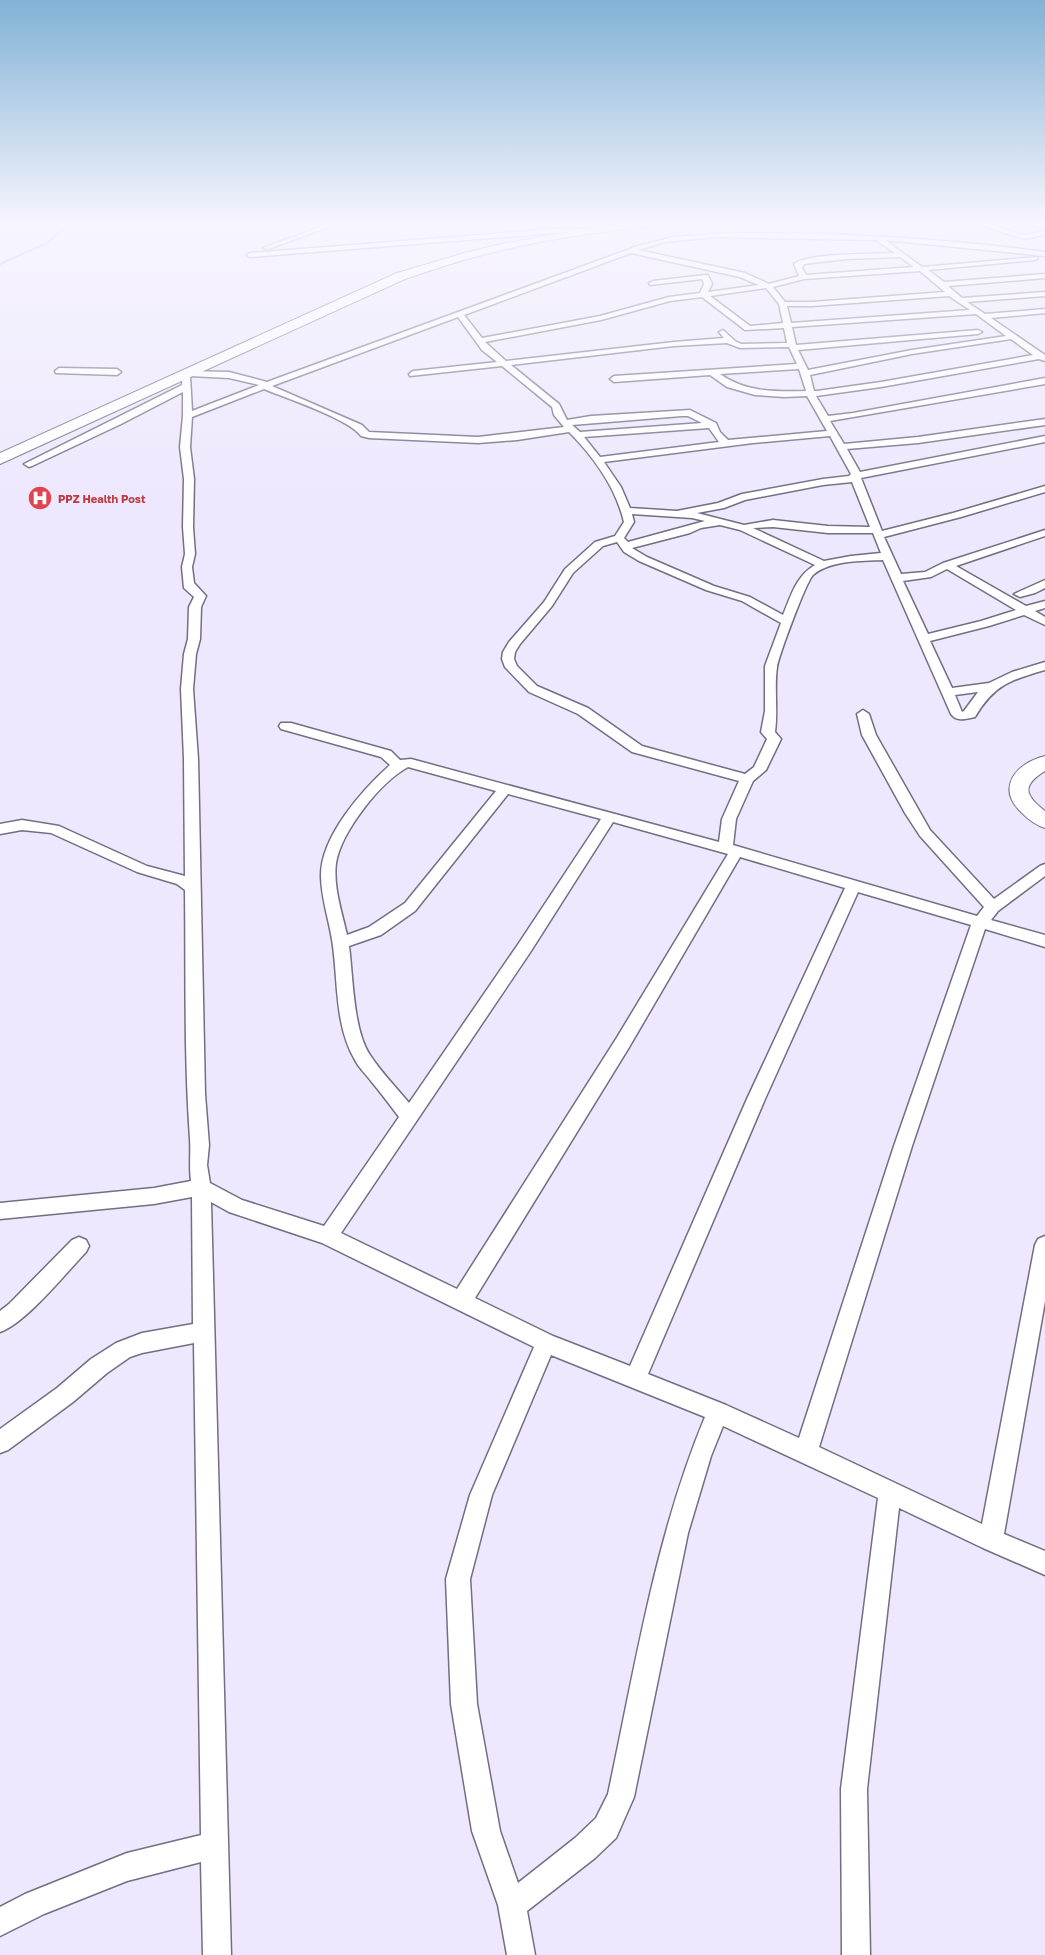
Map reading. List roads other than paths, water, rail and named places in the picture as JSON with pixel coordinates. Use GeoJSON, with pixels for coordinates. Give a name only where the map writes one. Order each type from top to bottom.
{"type":"FeatureCollection","features":[{"type":"Feature","properties":{"kind":"highway"},"geometry":{"type":"LineString","coordinates":[[0,459],[316,314]]}},
{"type":"Feature","properties":{"kind":"street"},"geometry":{"type":"LineString","coordinates":[[480,341],[614,314]]}},
{"type":"Feature","properties":{"kind":"street"},"geometry":{"type":"LineString","coordinates":[[730,314],[748,328],[978,314]]}},
{"type":"Feature","properties":{"kind":"street"},"geometry":{"type":"LineString","coordinates":[[785,314],[793,347],[804,369],[811,394],[856,475],[887,556],[955,712],[961,716],[967,715],[982,694],[990,687],[1002,680],[1045,666]]}},
{"type":"Feature","properties":{"kind":"street"},"geometry":{"type":"LineString","coordinates":[[982,314],[1012,337],[1041,354]]}},
{"type":"Feature","properties":{"kind":"street"},"geometry":{"type":"LineString","coordinates":[[188,416],[460,315],[468,322],[480,341],[493,356],[506,364],[556,406],[556,411],[615,486],[628,511],[629,522],[623,542],[628,550],[643,559],[710,588],[746,599],[787,622]]}},
{"type":"Feature","properties":{"kind":"street"},"geometry":{"type":"LineString","coordinates":[[993,330],[1002,329]]}},
{"type":"Feature","properties":{"kind":"street"},"geometry":{"type":"LineString","coordinates":[[722,330],[741,353]]}},
{"type":"Feature","properties":{"kind":"street"},"geometry":{"type":"LineString","coordinates":[[413,374],[674,344],[732,343],[793,347],[983,331]]}},
{"type":"Feature","properties":{"kind":"street"},"geometry":{"type":"LineString","coordinates":[[614,379],[711,372],[804,369],[1012,337]]}},
{"type":"Feature","properties":{"kind":"street"},"geometry":{"type":"LineString","coordinates":[[711,372],[718,380],[737,388],[779,394],[811,394],[874,386],[1041,354]]}},
{"type":"Feature","properties":{"kind":"street"},"geometry":{"type":"LineString","coordinates":[[59,371],[117,372]]}},
{"type":"Feature","properties":{"kind":"street"},"geometry":{"type":"LineString","coordinates":[[217,1955],[202,1187],[198,1166],[200,1145],[196,1094],[191,759],[187,689],[190,654],[194,640],[195,608],[200,596],[190,588],[188,583],[187,566],[190,554],[188,527],[189,479],[185,447],[188,416],[185,386],[186,373],[229,375],[266,386],[340,418],[369,435],[478,440],[517,437],[571,429],[709,425]]}},
{"type":"Feature","properties":{"kind":"street"},"geometry":{"type":"LineString","coordinates":[[826,419],[853,416],[1045,381]]}},
{"type":"Feature","properties":{"kind":"street"},"geometry":{"type":"LineString","coordinates":[[29,464],[118,422],[185,386]]}},
{"type":"Feature","properties":{"kind":"street"},"geometry":{"type":"LineString","coordinates":[[571,429],[591,419],[690,413],[704,420],[709,425],[713,425],[716,433],[725,443]]}},
{"type":"Feature","properties":{"kind":"street"},"geometry":{"type":"LineString","coordinates":[[841,447],[978,433],[1000,427],[1045,422]]}},
{"type":"Feature","properties":{"kind":"street"},"geometry":{"type":"LineString","coordinates":[[596,460],[725,443],[834,433]]}},
{"type":"Feature","properties":{"kind":"street"},"geometry":{"type":"LineString","coordinates":[[681,514],[720,506],[742,497],[823,482],[852,479],[856,475],[1045,439]]}},
{"type":"Feature","properties":{"kind":"street"},"geometry":{"type":"LineString","coordinates":[[744,528],[750,525],[784,523],[821,529],[877,532],[1045,489]]}},
{"type":"Feature","properties":{"kind":"street"},"geometry":{"type":"LineString","coordinates":[[628,511],[681,514],[744,528],[823,565]]}},
{"type":"Feature","properties":{"kind":"street"},"geometry":{"type":"LineString","coordinates":[[718,522],[698,525],[686,531],[600,544],[569,571],[548,604],[515,642],[509,652],[508,659],[511,668],[533,689],[583,711],[637,749],[747,779]]}},
{"type":"Feature","properties":{"kind":"street"},"geometry":{"type":"LineString","coordinates":[[897,578],[927,575],[947,565],[1045,533]]}},
{"type":"Feature","properties":{"kind":"street"},"geometry":{"type":"LineString","coordinates":[[462,1300],[622,1044],[730,850],[729,819],[747,779],[759,770],[774,739],[768,732],[771,711],[771,666],[799,588],[809,573],[823,565],[851,559],[887,556]]}},
{"type":"Feature","properties":{"kind":"street"},"geometry":{"type":"LineString","coordinates":[[947,565],[1045,622]]}},
{"type":"Feature","properties":{"kind":"street"},"geometry":{"type":"LineString","coordinates":[[1020,594],[1031,592],[1045,583]]}},
{"type":"Feature","properties":{"kind":"street"},"geometry":{"type":"LineString","coordinates":[[923,639],[963,630],[1045,604]]}},
{"type":"Feature","properties":{"kind":"street"},"geometry":{"type":"LineString","coordinates":[[947,692],[990,687]]}},
{"type":"Feature","properties":{"kind":"street"},"geometry":{"type":"LineString","coordinates":[[864,714],[869,735],[920,827],[993,907]]}},
{"type":"Feature","properties":{"kind":"street"},"geometry":{"type":"LineString","coordinates":[[286,726],[386,754],[398,765]]}},
{"type":"Feature","properties":{"kind":"street"},"geometry":{"type":"LineString","coordinates":[[409,1117],[360,1056],[351,1027],[341,943],[327,884],[329,860],[344,828],[363,801],[390,771],[406,762],[730,850],[1045,942]]}},
{"type":"Feature","properties":{"kind":"street"},"geometry":{"type":"LineString","coordinates":[[1045,762],[1021,780],[1018,790],[1021,799],[1031,811],[1045,821]]}},
{"type":"Feature","properties":{"kind":"street"},"geometry":{"type":"LineString","coordinates":[[341,943],[375,931],[410,908],[505,788]]}},
{"type":"Feature","properties":{"kind":"street"},"geometry":{"type":"LineString","coordinates":[[328,1236],[525,947],[609,818]]}},
{"type":"Feature","properties":{"kind":"street"},"geometry":{"type":"LineString","coordinates":[[0,829],[22,825],[54,829],[142,869],[182,880],[192,887]]}},
{"type":"Feature","properties":{"kind":"street"},"geometry":{"type":"LineString","coordinates":[[0,841],[43,828]]}},
{"type":"Feature","properties":{"kind":"street"},"geometry":{"type":"LineString","coordinates":[[806,1452],[903,1146],[980,922],[993,907],[1045,869]]}},
{"type":"Feature","properties":{"kind":"street"},"geometry":{"type":"LineString","coordinates":[[634,1379],[756,1099],[853,886]]}},
{"type":"Feature","properties":{"kind":"street"},"geometry":{"type":"LineString","coordinates":[[0,1211],[154,1196],[202,1187],[236,1206],[328,1236],[546,1342],[718,1412],[991,1540],[1045,1563]]}},
{"type":"Feature","properties":{"kind":"street"},"geometry":{"type":"LineString","coordinates":[[991,1540],[1045,1245]]}},
{"type":"Feature","properties":{"kind":"street"},"geometry":{"type":"LineString","coordinates":[[0,1323],[16,1311],[79,1246]]}},
{"type":"Feature","properties":{"kind":"street"},"geometry":{"type":"LineString","coordinates":[[0,1442],[65,1395],[99,1366],[123,1350],[142,1343],[205,1331]]}},
{"type":"Feature","properties":{"kind":"street"},"geometry":{"type":"LineString","coordinates":[[521,1955],[512,1905],[486,1831],[464,1704],[458,1579],[481,1495],[546,1342]]}},
{"type":"Feature","properties":{"kind":"street"},"geometry":{"type":"LineString","coordinates":[[512,1905],[585,1848],[606,1828],[621,1797],[676,1533],[700,1456],[718,1412]]}},
{"type":"Feature","properties":{"kind":"street"},"geometry":{"type":"LineString","coordinates":[[856,1955],[854,1789],[890,1492]]}},
{"type":"Feature","properties":{"kind":"street"},"geometry":{"type":"LineString","coordinates":[[0,1922],[35,1904],[127,1867],[215,1844]]}},
{"type":"Feature","properties":{"kind":"place","name":"PPZ Health Post"},"geometry":{"type":"Point","coordinates":[40,498]}}]}
